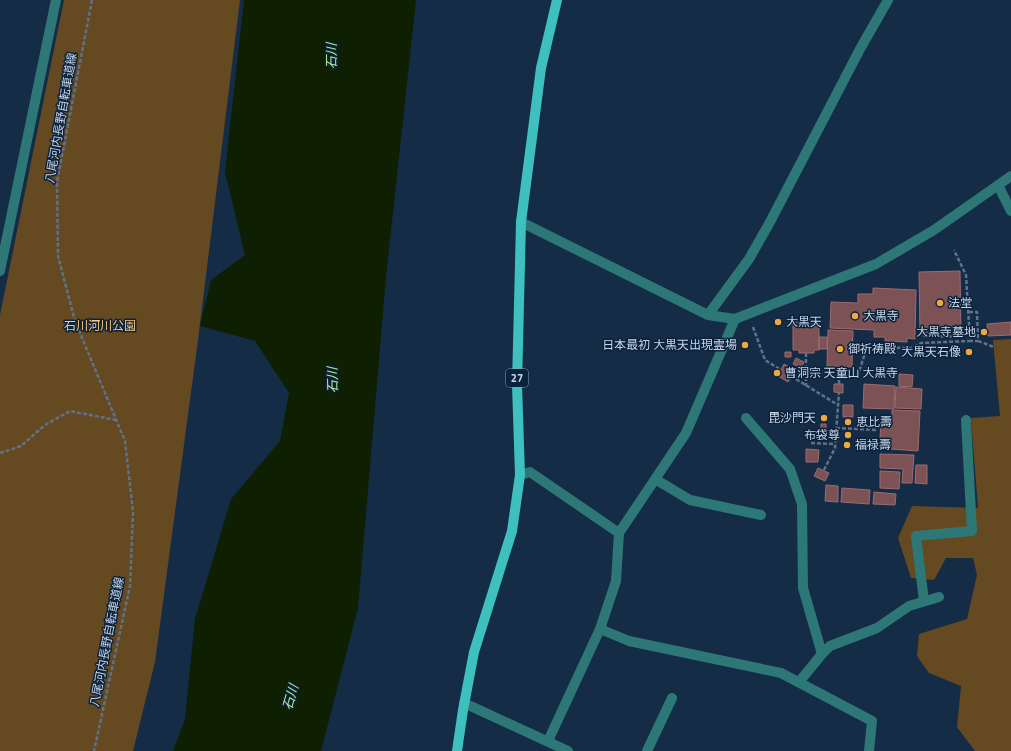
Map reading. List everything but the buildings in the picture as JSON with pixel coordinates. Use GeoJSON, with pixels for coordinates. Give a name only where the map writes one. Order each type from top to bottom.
{"type":"FeatureCollection","features":[{"type":"Feature","properties":{"kind":"main road","name":"27"},"geometry":{"type":"LineString","coordinates":[[457,751],[464,703],[474,652],[512,531],[520,475],[517,385],[521,222],[541,68],[557,0]]}},
{"type":"Feature","properties":{"kind":"street"},"geometry":{"type":"LineString","coordinates":[[0,271],[5,228],[56,0]]}},
{"type":"Feature","properties":{"kind":"street"},"geometry":{"type":"LineString","coordinates":[[708,315],[749,259],[770,222],[860,49],[888,0]]}},
{"type":"Feature","properties":{"kind":"street"},"geometry":{"type":"LineString","coordinates":[[521,222],[708,315],[735,319],[876,264],[934,230],[1011,176]]}},
{"type":"Feature","properties":{"kind":"street"},"geometry":{"type":"LineString","coordinates":[[998,185],[1011,211]]}},
{"type":"Feature","properties":{"kind":"street"},"geometry":{"type":"LineString","coordinates":[[548,741],[600,629],[616,581],[619,533],[686,433],[735,319]]}},
{"type":"Feature","properties":{"kind":"street"},"geometry":{"type":"LineString","coordinates":[[746,418],[790,469],[802,504],[803,588],[822,654]]}},
{"type":"Feature","properties":{"kind":"street"},"geometry":{"type":"LineString","coordinates":[[924,602],[916,536],[972,531],[966,420]]}},
{"type":"Feature","properties":{"kind":"street"},"geometry":{"type":"LineString","coordinates":[[520,475],[530,472],[619,533]]}},
{"type":"Feature","properties":{"kind":"street"},"geometry":{"type":"LineString","coordinates":[[655,479],[690,500],[761,515]]}},
{"type":"Feature","properties":{"kind":"street"},"geometry":{"type":"LineString","coordinates":[[799,682],[830,646],[877,628],[909,606],[939,597]]}},
{"type":"Feature","properties":{"kind":"street"},"geometry":{"type":"LineString","coordinates":[[600,629],[629,641],[781,673],[872,721],[869,751]]}},
{"type":"Feature","properties":{"kind":"street"},"geometry":{"type":"LineString","coordinates":[[647,751],[672,698]]}},
{"type":"Feature","properties":{"kind":"street"},"geometry":{"type":"LineString","coordinates":[[464,703],[568,751]]}},
{"type":"Feature","properties":{"kind":"path","name":"八尾河内長野自転車道線"},"geometry":{"type":"LineString","coordinates":[[92,0],[57,182],[58,256],[75,321],[125,441],[133,512],[130,586],[94,751]]}},
{"type":"Feature","properties":{"kind":"path"},"geometry":{"type":"LineString","coordinates":[[954,250],[966,275],[970,341]]}},
{"type":"Feature","properties":{"kind":"path"},"geometry":{"type":"LineString","coordinates":[[969,312],[977,312],[978,341]]}},
{"type":"Feature","properties":{"kind":"path"},"geometry":{"type":"LineString","coordinates":[[753,330],[765,360],[781,370]]}},
{"type":"Feature","properties":{"kind":"path"},"geometry":{"type":"LineString","coordinates":[[839,378],[858,375],[867,346],[911,348],[921,342],[978,341],[994,347]]}},
{"type":"Feature","properties":{"kind":"path"},"geometry":{"type":"LineString","coordinates":[[806,353],[806,386]]}},
{"type":"Feature","properties":{"kind":"path"},"geometry":{"type":"LineString","coordinates":[[839,367],[839,384]]}},
{"type":"Feature","properties":{"kind":"path"},"geometry":{"type":"LineString","coordinates":[[791,376],[838,405]]}},
{"type":"Feature","properties":{"kind":"path"},"geometry":{"type":"LineString","coordinates":[[824,470],[835,448],[839,392]]}},
{"type":"Feature","properties":{"kind":"path"},"geometry":{"type":"LineString","coordinates":[[0,453],[21,446],[45,425],[70,411],[116,420]]}},
{"type":"Feature","properties":{"kind":"path"},"geometry":{"type":"LineString","coordinates":[[836,428],[878,430]]}},
{"type":"Feature","properties":{"kind":"path"},"geometry":{"type":"LineString","coordinates":[[811,443],[835,444]]}},
{"type":"Feature","properties":{"kind":"green space","name":"石川河川公園"},"geometry":{"type":"Polygon","coordinates":[[[64,0],[240,0],[198,340],[155,662],[133,751],[0,751],[0,315],[64,0]]]}},
{"type":"Feature","properties":{"kind":"green space"},"geometry":{"type":"Polygon","coordinates":[[[1011,339],[1011,751],[975,751],[957,727],[961,686],[929,673],[917,656],[919,634],[967,619],[977,575],[973,558],[946,558],[934,580],[911,578],[898,538],[912,506],[978,508],[971,418],[1000,416],[993,340],[1011,339]]]}},
{"type":"Feature","properties":{"kind":"water","name":"石川"},"geometry":{"type":"Polygon","coordinates":[[[244,0],[416,0],[386,277],[358,608],[321,751],[173,751],[185,719],[195,619],[231,499],[280,441],[289,393],[255,341],[200,326],[211,280],[245,255],[225,172],[244,0]]]}},
{"type":"Feature","properties":{"kind":"place","name":"法堂"},"geometry":{"type":"Point","coordinates":[940,303]}},
{"type":"Feature","properties":{"kind":"place","name":"大黒寺"},"geometry":{"type":"Point","coordinates":[855,316]}},
{"type":"Feature","properties":{"kind":"place","name":"大黒天"},"geometry":{"type":"Point","coordinates":[778,322]}},
{"type":"Feature","properties":{"kind":"place","name":"大黒寺墓地"},"geometry":{"type":"Point","coordinates":[984,332]}},
{"type":"Feature","properties":{"kind":"place","name":"日本最初 大黒天出現霊場"},"geometry":{"type":"Point","coordinates":[745,345]}},
{"type":"Feature","properties":{"kind":"place","name":"御祈祷殿"},"geometry":{"type":"Point","coordinates":[840,349]}},
{"type":"Feature","properties":{"kind":"place","name":"大黒天石像"},"geometry":{"type":"Point","coordinates":[969,352]}},
{"type":"Feature","properties":{"kind":"place","name":"曹洞宗 天童山 大黒寺"},"geometry":{"type":"Point","coordinates":[777,373]}},
{"type":"Feature","properties":{"kind":"place","name":"毘沙門天"},"geometry":{"type":"Point","coordinates":[824,418]}},
{"type":"Feature","properties":{"kind":"place","name":"恵比壽"},"geometry":{"type":"Point","coordinates":[848,422]}},
{"type":"Feature","properties":{"kind":"place","name":"布袋尊"},"geometry":{"type":"Point","coordinates":[848,435]}},
{"type":"Feature","properties":{"kind":"place","name":"福禄壽"},"geometry":{"type":"Point","coordinates":[847,445]}}]}
